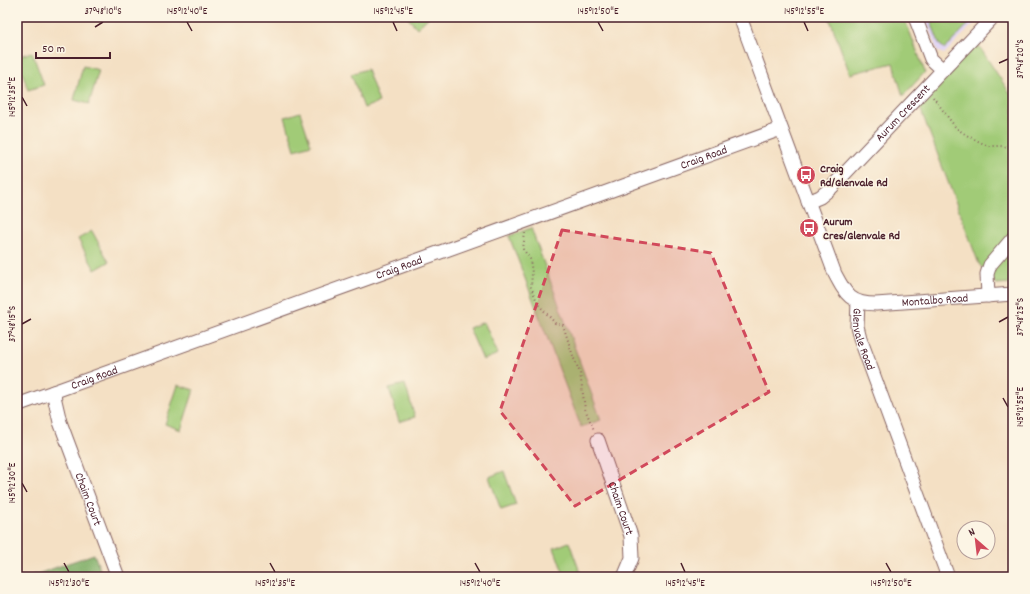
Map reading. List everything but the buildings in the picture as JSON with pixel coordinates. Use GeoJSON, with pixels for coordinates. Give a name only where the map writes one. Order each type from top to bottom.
{"type":"FeatureCollection","features":[{"type":"Feature","properties":{"kind":"street","name":"Glenvale Road"},"geometry":{"type":"LineString","coordinates":[[740,17],[835,274],[847,295],[858,302],[857,326],[860,338],[948,577]]}},
{"type":"Feature","properties":{"kind":"street"},"geometry":{"type":"LineString","coordinates":[[915,17],[931,60],[943,70]]}},
{"type":"Feature","properties":{"kind":"street","name":"Aurum Crescent"},"geometry":{"type":"LineString","coordinates":[[808,202],[820,197],[831,188],[993,17]]}},
{"type":"Feature","properties":{"kind":"street","name":"Craig Road"},"geometry":{"type":"LineString","coordinates":[[19,401],[50,394],[781,129]]}},
{"type":"Feature","properties":{"kind":"street"},"geometry":{"type":"LineString","coordinates":[[988,296],[987,274],[990,265],[1013,238]]}},
{"type":"Feature","properties":{"kind":"street","name":"Montalbo Road"},"geometry":{"type":"LineString","coordinates":[[858,302],[879,304],[1013,294]]}},
{"type":"Feature","properties":{"kind":"street","name":"Chaim Court"},"geometry":{"type":"LineString","coordinates":[[50,394],[118,577]]}},
{"type":"Feature","properties":{"kind":"street","name":"Chaim Court"},"geometry":{"type":"LineString","coordinates":[[598,440],[631,536],[632,558],[624,577]]}},
{"type":"Feature","properties":{"kind":"path"},"geometry":{"type":"LineString","coordinates":[[926,88],[956,128],[988,146],[1013,148]]}},
{"type":"Feature","properties":{"kind":"path"},"geometry":{"type":"LineString","coordinates":[[526,222],[523,249],[530,259],[532,273],[531,287],[538,304],[555,322],[563,325],[580,373],[585,409],[598,440]]}},
{"type":"Feature","properties":{"kind":"highlighted area"},"geometry":{"type":"Polygon","coordinates":[[[562,230],[711,253],[769,392],[575,506],[500,411],[562,230]]]}},
{"type":"Feature","properties":{"kind":"shaded area"},"geometry":{"type":"Polygon","coordinates":[[[925,17],[980,17],[944,54],[937,50],[925,17]]]}},
{"type":"Feature","properties":{"kind":"green space"},"geometry":{"type":"Polygon","coordinates":[[[407,17],[429,17],[417,28],[407,17]]]}},
{"type":"Feature","properties":{"kind":"green space"},"geometry":{"type":"Polygon","coordinates":[[[829,17],[904,17],[925,72],[903,96],[893,63],[850,74],[829,17]]]}},
{"type":"Feature","properties":{"kind":"green space"},"geometry":{"type":"Polygon","coordinates":[[[929,17],[975,17],[945,49],[940,45],[929,17]]]}},
{"type":"Feature","properties":{"kind":"green space"},"geometry":{"type":"Polygon","coordinates":[[[977,43],[1013,98],[1013,283],[996,284],[979,264],[919,105],[977,43]]]}},
{"type":"Feature","properties":{"kind":"green space"},"geometry":{"type":"Polygon","coordinates":[[[32,52],[44,85],[28,90],[17,57],[32,52]]]}},
{"type":"Feature","properties":{"kind":"green space"},"geometry":{"type":"Polygon","coordinates":[[[83,66],[99,70],[89,104],[74,100],[83,66]]]}},
{"type":"Feature","properties":{"kind":"green space"},"geometry":{"type":"Polygon","coordinates":[[[367,69],[379,102],[364,108],[351,74],[367,69]]]}},
{"type":"Feature","properties":{"kind":"green space"},"geometry":{"type":"Polygon","coordinates":[[[300,112],[311,145],[295,150],[285,117],[300,112]]]}},
{"type":"Feature","properties":{"kind":"green space"},"geometry":{"type":"Polygon","coordinates":[[[531,228],[601,420],[581,427],[509,236],[531,228]]]}},
{"type":"Feature","properties":{"kind":"green space"},"geometry":{"type":"Polygon","coordinates":[[[92,231],[109,262],[95,270],[78,239],[92,231]]]}},
{"type":"Feature","properties":{"kind":"green space"},"geometry":{"type":"Polygon","coordinates":[[[484,322],[498,354],[483,360],[469,328],[484,322]]]}},
{"type":"Feature","properties":{"kind":"green space"},"geometry":{"type":"Polygon","coordinates":[[[405,384],[415,417],[399,422],[389,388],[405,384]]]}},
{"type":"Feature","properties":{"kind":"green space"},"geometry":{"type":"Polygon","coordinates":[[[178,385],[194,390],[181,430],[165,424],[178,385]]]}},
{"type":"Feature","properties":{"kind":"green space"},"geometry":{"type":"Polygon","coordinates":[[[504,471],[516,505],[501,510],[489,477],[504,471]]]}},
{"type":"Feature","properties":{"kind":"green space"},"geometry":{"type":"Polygon","coordinates":[[[569,542],[581,575],[565,577],[554,548],[569,542]]]}},
{"type":"Feature","properties":{"kind":"green space"},"geometry":{"type":"Polygon","coordinates":[[[94,554],[103,577],[29,577],[94,554]]]}},
{"type":"Feature","properties":{"kind":"place","name":"Craig Rd/Glenvale Rd"},"geometry":{"type":"Point","coordinates":[806,175]}},
{"type":"Feature","properties":{"kind":"place","name":"Aurum Cres/Glenvale Rd"},"geometry":{"type":"Point","coordinates":[809,228]}}]}
